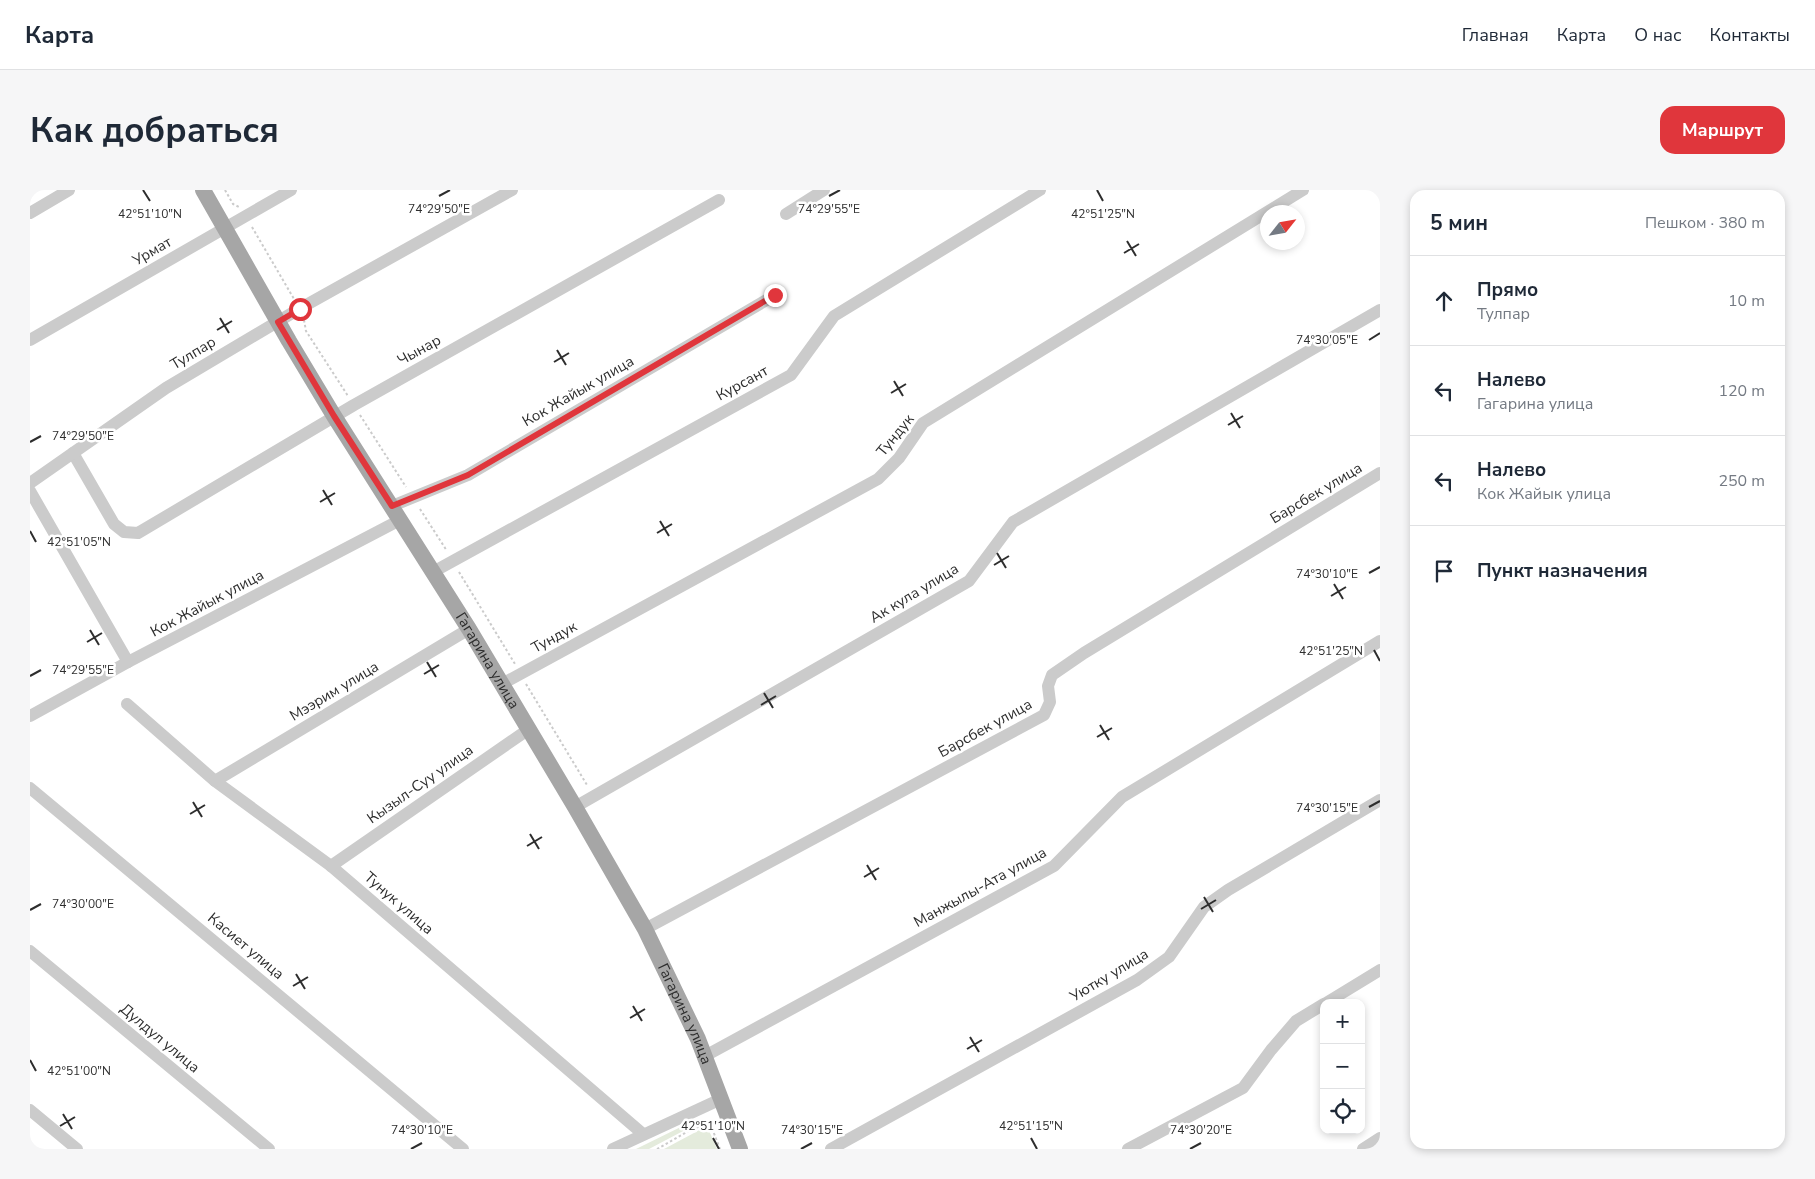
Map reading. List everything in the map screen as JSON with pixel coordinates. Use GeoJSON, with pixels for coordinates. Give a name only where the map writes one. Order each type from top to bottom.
{"type":"FeatureCollection","features":[{"type":"Feature","properties":{"kind":"main road","name":"Гагарина улица"},"geometry":{"type":"LineString","coordinates":[[203,190],[334,416],[469,629],[576,807],[645,929],[672,982],[705,1056],[740,1149]]}},
{"type":"Feature","properties":{"kind":"street"},"geometry":{"type":"LineString","coordinates":[[30,212],[69,190]]}},
{"type":"Feature","properties":{"kind":"street","name":"Урмат"},"geometry":{"type":"LineString","coordinates":[[30,340],[224,227],[292,190]]}},
{"type":"Feature","properties":{"kind":"street","name":"Тулпар"},"geometry":{"type":"LineString","coordinates":[[30,483],[166,388],[278,322],[512,190]]}},
{"type":"Feature","properties":{"kind":"street"},"geometry":{"type":"LineString","coordinates":[[786,214],[824,190]]}},
{"type":"Feature","properties":{"kind":"street","name":"Курсант"},"geometry":{"type":"LineString","coordinates":[[433,572],[791,375],[834,316],[1040,190]]}},
{"type":"Feature","properties":{"kind":"street","name":"Тундук"},"geometry":{"type":"LineString","coordinates":[[502,684],[878,479],[899,458],[923,423],[1303,190]]}},
{"type":"Feature","properties":{"kind":"street","name":"Чынар"},"geometry":{"type":"LineString","coordinates":[[73,453],[114,524],[124,532],[138,533],[334,416],[718,200]]}},
{"type":"Feature","properties":{"kind":"street","name":"Кок Жайык улица"},"geometry":{"type":"LineString","coordinates":[[392,506],[468,475],[775,295]]}},
{"type":"Feature","properties":{"kind":"street","name":"Ак кула улица"},"geometry":{"type":"LineString","coordinates":[[576,807],[969,581],[1012,522],[1380,310]]}},
{"type":"Feature","properties":{"kind":"street","name":"Барсбек улица"},"geometry":{"type":"LineString","coordinates":[[645,929],[1044,715],[1050,702],[1048,686],[1052,676],[1084,653],[1380,473]]}},
{"type":"Feature","properties":{"kind":"street"},"geometry":{"type":"LineString","coordinates":[[30,491],[128,662]]}},
{"type":"Feature","properties":{"kind":"street","name":"Кок Жайык улица"},"geometry":{"type":"LineString","coordinates":[[31,713],[400,520]]}},
{"type":"Feature","properties":{"kind":"street","name":"Мээрим улица"},"geometry":{"type":"LineString","coordinates":[[215,781],[469,629]]}},
{"type":"Feature","properties":{"kind":"street","name":"Манжылы-Ата улица"},"geometry":{"type":"LineString","coordinates":[[705,1056],[1054,866],[1122,797],[1380,641]]}},
{"type":"Feature","properties":{"kind":"street","name":"Тунук улица"},"geometry":{"type":"LineString","coordinates":[[127,704],[215,781],[331,866],[643,1134]]}},
{"type":"Feature","properties":{"kind":"street","name":"Кызыл-Суу улица"},"geometry":{"type":"LineString","coordinates":[[331,866],[529,729]]}},
{"type":"Feature","properties":{"kind":"street","name":"Касиет улица"},"geometry":{"type":"LineString","coordinates":[[30,788],[463,1149]]}},
{"type":"Feature","properties":{"kind":"street","name":"Уютку улица"},"geometry":{"type":"LineString","coordinates":[[831,1149],[1137,980],[1169,957],[1204,907],[1228,890],[1380,800]]}},
{"type":"Feature","properties":{"kind":"street","name":"Дулдул улица"},"geometry":{"type":"LineString","coordinates":[[30,951],[269,1149]]}},
{"type":"Feature","properties":{"kind":"street"},"geometry":{"type":"LineString","coordinates":[[1333,999],[1380,970]]}},
{"type":"Feature","properties":{"kind":"street"},"geometry":{"type":"LineString","coordinates":[[1128,1149],[1243,1088],[1271,1050],[1296,1021],[1320,1007]]}},
{"type":"Feature","properties":{"kind":"street"},"geometry":{"type":"LineString","coordinates":[[613,1149],[722,1099]]}},
{"type":"Feature","properties":{"kind":"street"},"geometry":{"type":"LineString","coordinates":[[30,1110],[77,1149]]}},
{"type":"Feature","properties":{"kind":"street"},"geometry":{"type":"LineString","coordinates":[[1363,1149],[1380,1138]]}},
{"type":"Feature","properties":{"kind":"path"},"geometry":{"type":"LineString","coordinates":[[225,190],[233,204]]}},
{"type":"Feature","properties":{"kind":"path"},"geometry":{"type":"LineString","coordinates":[[250,222],[295,301]]}},
{"type":"Feature","properties":{"kind":"path"},"geometry":{"type":"LineString","coordinates":[[304,317],[306,330],[349,398]]}},
{"type":"Feature","properties":{"kind":"path"},"geometry":{"type":"LineString","coordinates":[[358,412],[406,487]]}},
{"type":"Feature","properties":{"kind":"path"},"geometry":{"type":"LineString","coordinates":[[418,506],[447,551]]}},
{"type":"Feature","properties":{"kind":"path"},"geometry":{"type":"LineString","coordinates":[[458,570],[516,666]]}},
{"type":"Feature","properties":{"kind":"path"},"geometry":{"type":"LineString","coordinates":[[525,682],[589,789]]}},
{"type":"Feature","properties":{"kind":"path"},"geometry":{"type":"LineString","coordinates":[[657,1149],[692,1129],[710,1123],[720,1149]]}},
{"type":"Feature","properties":{"kind":"green space"},"geometry":{"type":"Polygon","coordinates":[[[695,1120],[702,1121],[649,1149],[636,1149],[695,1120]]]}},
{"type":"Feature","properties":{"kind":"green space"},"geometry":{"type":"Polygon","coordinates":[[[707,1126],[717,1149],[664,1149],[707,1126]]]}},
{"type":"Feature","properties":{"kind":"route"},"geometry":{"type":"LineString","coordinates":[[300,309],[278,322],[334,416],[392,506],[468,475],[775,295]]}}]}
